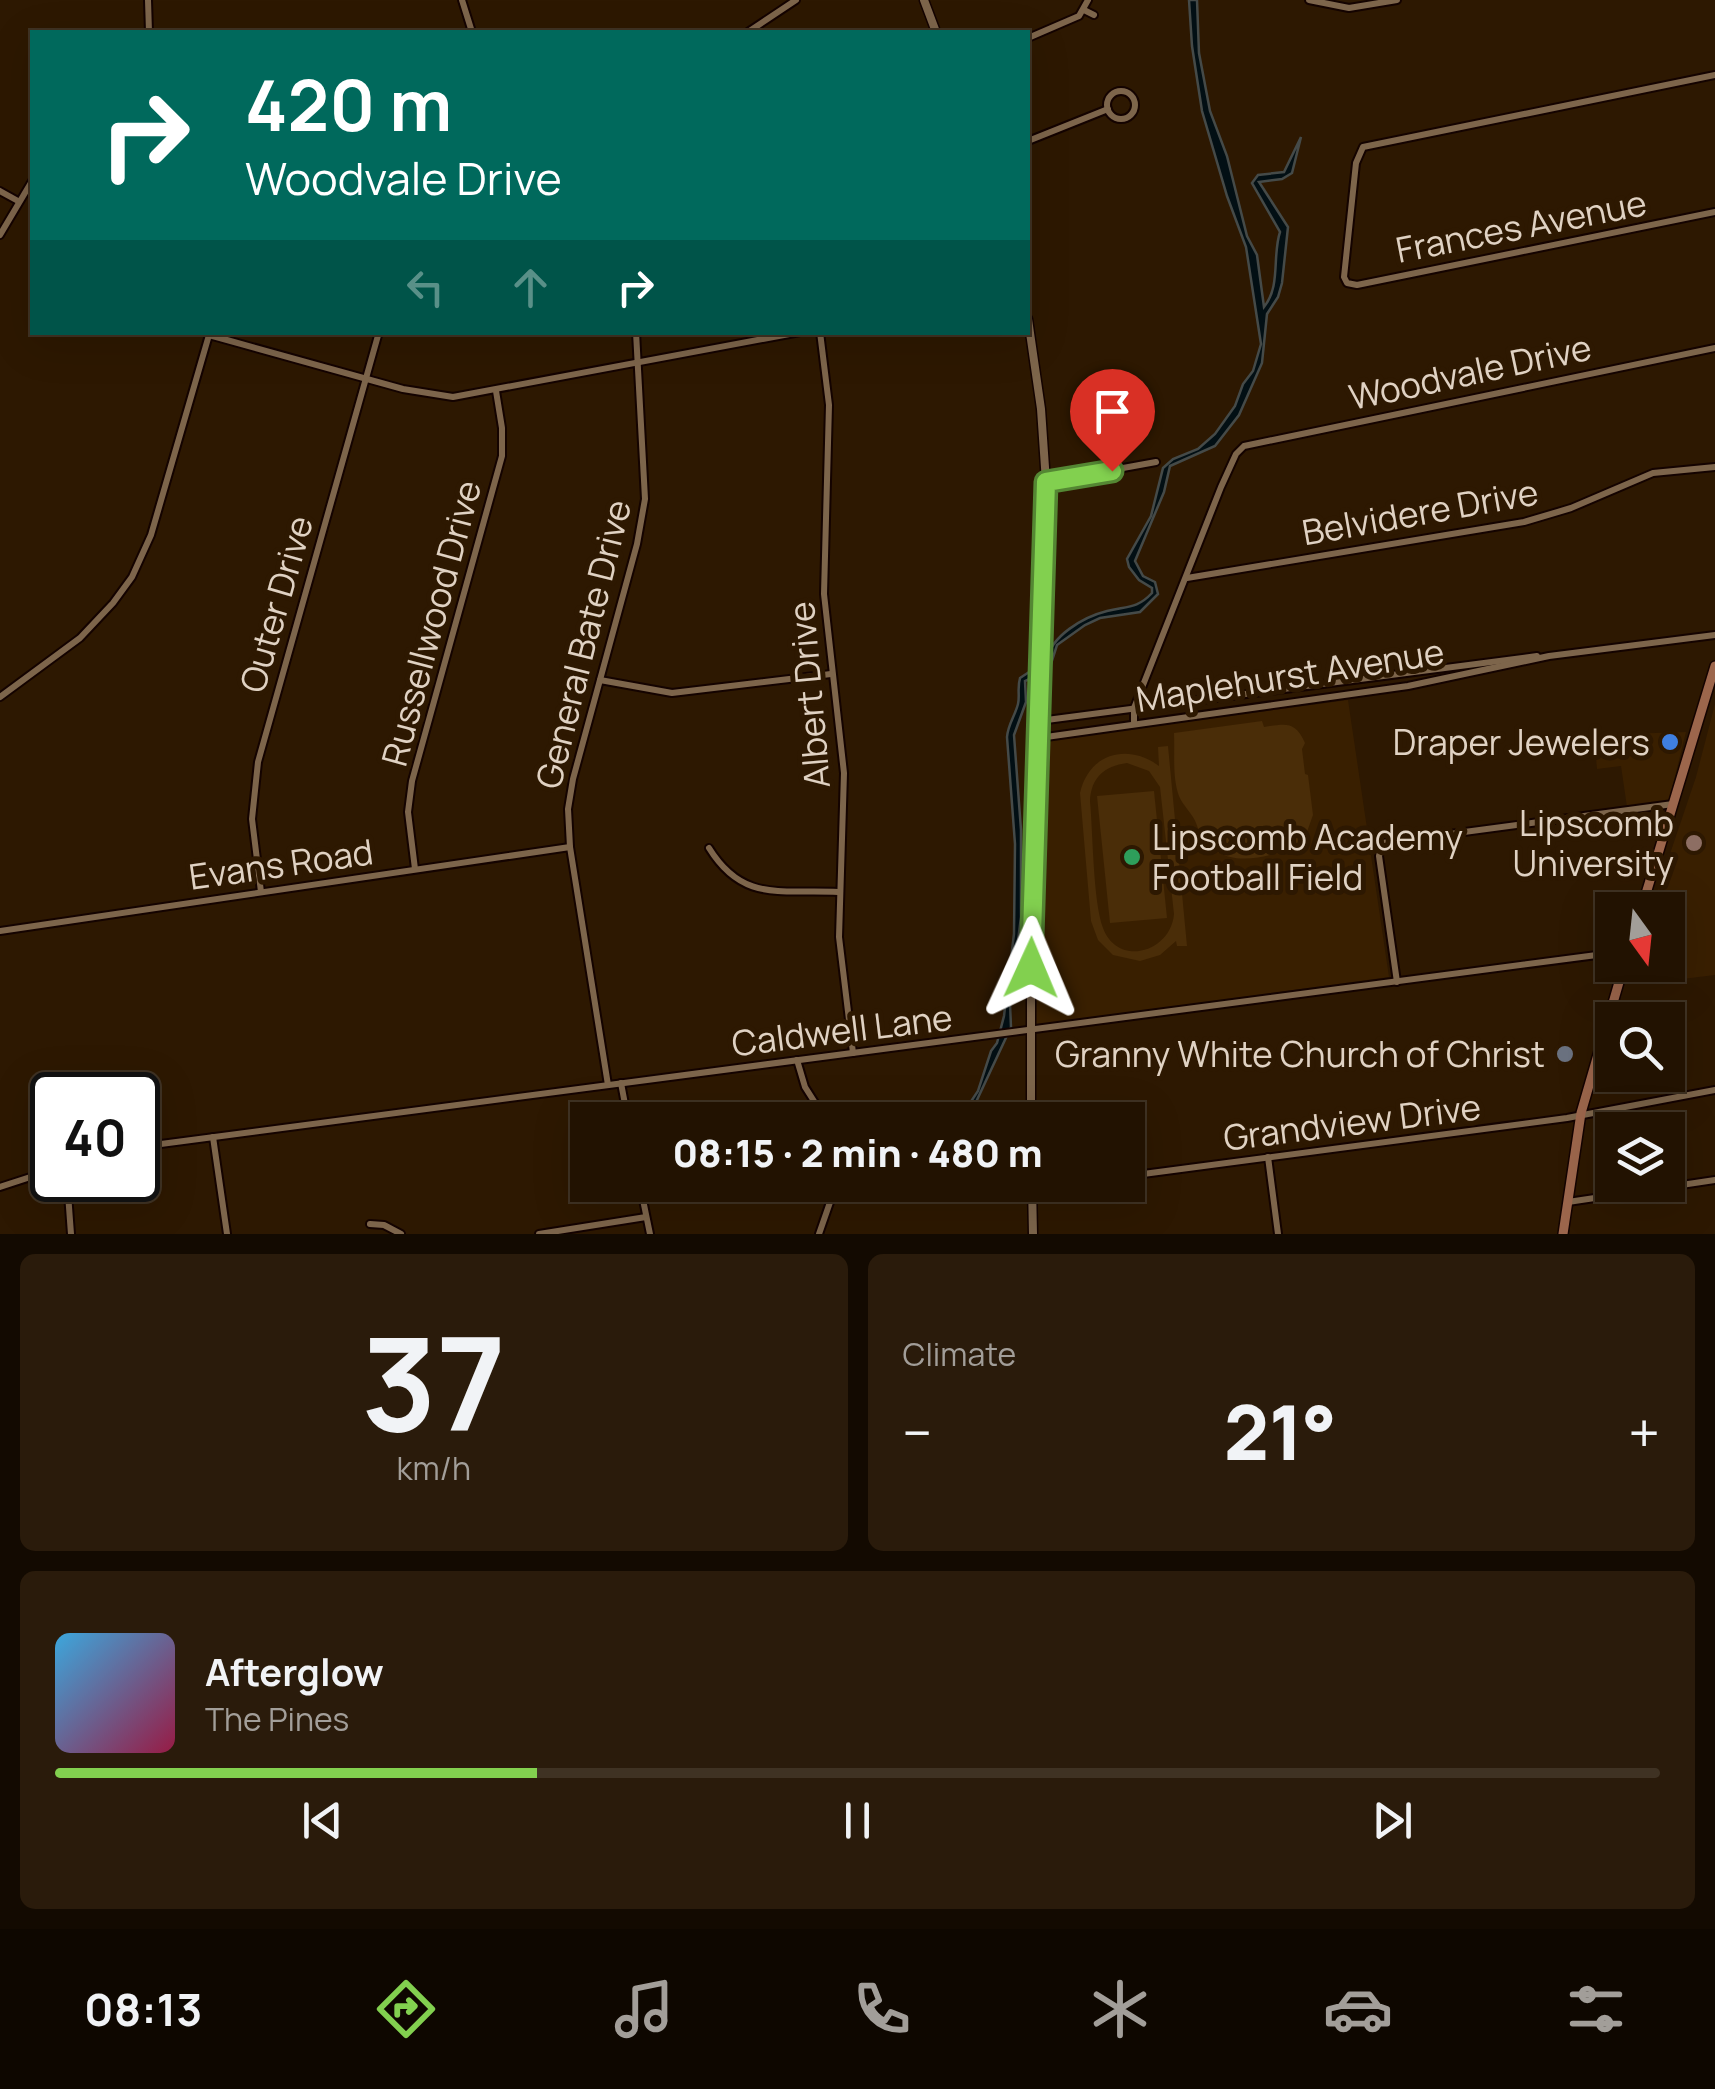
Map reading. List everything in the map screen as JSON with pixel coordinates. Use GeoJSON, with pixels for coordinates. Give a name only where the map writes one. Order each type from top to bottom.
{"type":"FeatureCollection","features":[{"type":"Feature","properties":{"kind":"main road"},"geometry":{"type":"LineString","coordinates":[[1646,892],[1715,666]]}},
{"type":"Feature","properties":{"kind":"main road"},"geometry":{"type":"LineString","coordinates":[[1563,1234],[1582,1113],[1619,982]]}},
{"type":"Feature","properties":{"kind":"street"},"geometry":{"type":"LineString","coordinates":[[148,0],[149,30]]}},
{"type":"Feature","properties":{"kind":"street"},"geometry":{"type":"LineString","coordinates":[[462,0],[471,30]]}},
{"type":"Feature","properties":{"kind":"street"},"geometry":{"type":"LineString","coordinates":[[751,30],[796,0]]}},
{"type":"Feature","properties":{"kind":"street"},"geometry":{"type":"LineString","coordinates":[[924,0],[935,30]]}},
{"type":"Feature","properties":{"kind":"street"},"geometry":{"type":"LineString","coordinates":[[1030,37],[1072,20],[1084,10],[1088,0]]}},
{"type":"Feature","properties":{"kind":"street"},"geometry":{"type":"LineString","coordinates":[[1309,0],[1350,8],[1397,0]]}},
{"type":"Feature","properties":{"kind":"street"},"geometry":{"type":"LineString","coordinates":[[1084,10],[1094,15]]}},
{"type":"Feature","properties":{"kind":"street","name":"Frances Avenue"},"geometry":{"type":"LineString","coordinates":[[1715,75],[1368,145],[1359,150],[1343,274],[1347,283],[1356,285],[1715,212]]}},
{"type":"Feature","properties":{"kind":"street"},"geometry":{"type":"LineString","coordinates":[[1117,92],[1128,92],[1135,100],[1133,112],[1126,118],[1116,117],[1108,109],[1108,100],[1117,92]]}},
{"type":"Feature","properties":{"kind":"street"},"geometry":{"type":"LineString","coordinates":[[1030,141],[1108,109]]}},
{"type":"Feature","properties":{"kind":"street"},"geometry":{"type":"LineString","coordinates":[[0,235],[30,184]]}},
{"type":"Feature","properties":{"kind":"street"},"geometry":{"type":"LineString","coordinates":[[0,191],[18,201]]}},
{"type":"Feature","properties":{"kind":"street"},"geometry":{"type":"LineString","coordinates":[[1030,333],[1046,482],[1030,1030],[1032,1102]]}},
{"type":"Feature","properties":{"kind":"street"},"geometry":{"type":"LineString","coordinates":[[0,697],[80,638],[114,603],[136,569],[150,535],[209,335]]}},
{"type":"Feature","properties":{"kind":"street"},"geometry":{"type":"LineString","coordinates":[[213,335],[440,396],[496,391],[785,335]]}},
{"type":"Feature","properties":{"kind":"street","name":"Outer Drive"},"geometry":{"type":"LineString","coordinates":[[262,892],[252,819],[255,774],[377,335]]}},
{"type":"Feature","properties":{"kind":"street","name":"General Bate Drive"},"geometry":{"type":"LineString","coordinates":[[608,1085],[570,847],[570,794],[637,544],[645,499],[636,335]]}},
{"type":"Feature","properties":{"kind":"street","name":"Albert Drive"},"geometry":{"type":"LineString","coordinates":[[820,335],[829,405],[824,594],[844,773],[838,892],[841,964],[852,1053]]}},
{"type":"Feature","properties":{"kind":"street","name":"Woodvale Drive"},"geometry":{"type":"LineString","coordinates":[[1187,578],[1238,451],[1257,441],[1715,348]]}},
{"type":"Feature","properties":{"kind":"street","name":"Russellwood Drive"},"geometry":{"type":"LineString","coordinates":[[415,869],[408,812],[412,781],[502,456],[496,391]]}},
{"type":"Feature","properties":{"kind":"street"},"geometry":{"type":"LineString","coordinates":[[1046,482],[1156,462]]}},
{"type":"Feature","properties":{"kind":"street","name":"Belvidere Drive"},"geometry":{"type":"LineString","coordinates":[[1187,578],[1524,522],[1570,508],[1652,473],[1715,467]]}},
{"type":"Feature","properties":{"kind":"street"},"geometry":{"type":"LineString","coordinates":[[1134,724],[1134,708],[1187,578]]}},
{"type":"Feature","properties":{"kind":"street","name":"Maplehurst Avenue"},"geometry":{"type":"LineString","coordinates":[[1038,738],[1408,686],[1549,656],[1715,635]]}},
{"type":"Feature","properties":{"kind":"street","name":"Maplehurst Avenue"},"geometry":{"type":"LineString","coordinates":[[1039,721],[1521,656],[1549,656]]}},
{"type":"Feature","properties":{"kind":"street"},"geometry":{"type":"LineString","coordinates":[[600,680],[672,693],[832,674]]}},
{"type":"Feature","properties":{"kind":"street"},"geometry":{"type":"LineString","coordinates":[[1397,982],[1379,856],[1382,843],[1674,804]]}},
{"type":"Feature","properties":{"kind":"street","name":"Evans Road"},"geometry":{"type":"LineString","coordinates":[[0,931],[570,847]]}},
{"type":"Feature","properties":{"kind":"street"},"geometry":{"type":"LineString","coordinates":[[709,848],[728,875],[746,886],[838,892]]}},
{"type":"Feature","properties":{"kind":"street","name":"Caldwell Lane"},"geometry":{"type":"LineString","coordinates":[[160,1144],[1595,955]]}},
{"type":"Feature","properties":{"kind":"street"},"geometry":{"type":"LineString","coordinates":[[797,1060],[805,1087],[815,1102]]}},
{"type":"Feature","properties":{"kind":"street"},"geometry":{"type":"LineString","coordinates":[[620,1084],[624,1102]]}},
{"type":"Feature","properties":{"kind":"street","name":"Grandview Drive"},"geometry":{"type":"LineString","coordinates":[[1145,1174],[1549,1121],[1715,1090]]}},
{"type":"Feature","properties":{"kind":"street"},"geometry":{"type":"LineString","coordinates":[[213,1138],[227,1234]]}},
{"type":"Feature","properties":{"kind":"street"},"geometry":{"type":"LineString","coordinates":[[1268,1158],[1278,1234]]}},
{"type":"Feature","properties":{"kind":"street"},"geometry":{"type":"LineString","coordinates":[[0,1187],[30,1177]]}},
{"type":"Feature","properties":{"kind":"street"},"geometry":{"type":"LineString","coordinates":[[1568,1202],[1715,1180]]}},
{"type":"Feature","properties":{"kind":"street"},"geometry":{"type":"LineString","coordinates":[[69,1202],[71,1234]]}},
{"type":"Feature","properties":{"kind":"street"},"geometry":{"type":"LineString","coordinates":[[643,1202],[650,1234]]}},
{"type":"Feature","properties":{"kind":"street"},"geometry":{"type":"LineString","coordinates":[[820,1234],[832,1202]]}},
{"type":"Feature","properties":{"kind":"street"},"geometry":{"type":"LineString","coordinates":[[1032,1202],[1033,1234]]}},
{"type":"Feature","properties":{"kind":"street"},"geometry":{"type":"LineString","coordinates":[[539,1234],[646,1217]]}},
{"type":"Feature","properties":{"kind":"street"},"geometry":{"type":"LineString","coordinates":[[370,1224],[388,1226],[402,1234]]}},
{"type":"Feature","properties":{"kind":"shaded area"},"geometry":{"type":"Polygon","coordinates":[[[1189,0],[1197,0],[1199,53],[1210,111],[1227,156],[1247,236],[1257,255],[1264,307],[1273,290],[1280,232],[1252,183],[1258,175],[1284,172],[1301,137],[1292,173],[1282,179],[1259,182],[1288,227],[1282,283],[1267,314],[1262,363],[1239,415],[1215,446],[1170,466],[1164,492],[1135,561],[1143,576],[1155,582],[1158,594],[1140,612],[1100,618],[1085,625],[1057,645],[1049,670],[1025,681],[1026,702],[1014,735],[1021,830],[1021,917],[1010,1004],[1011,1027],[977,1102],[971,1102],[997,1043],[1004,1016],[1014,934],[1015,844],[1007,737],[1018,704],[1020,678],[1046,661],[1054,643],[1078,623],[1136,604],[1152,593],[1152,588],[1129,567],[1127,559],[1151,516],[1163,468],[1173,459],[1198,449],[1215,434],[1253,371],[1261,344],[1246,247],[1202,111],[1189,0]]]}},
{"type":"Feature","properties":{"kind":"shaded area"},"geometry":{"type":"Polygon","coordinates":[[[1348,700],[1389,977],[1036,1025],[1046,741],[1348,700]]]}},
{"type":"Feature","properties":{"kind":"shaded area","name":"Lipscomb University"},"geometry":{"type":"Polygon","coordinates":[[[1715,704],[1715,975],[1685,979],[1685,892],[1657,892],[1696,777],[1715,704]]]}},
{"type":"Feature","properties":{"kind":"shaded area"},"geometry":{"type":"Polygon","coordinates":[[[1262,721],[1264,727],[1293,727],[1305,743],[1302,749],[1313,815],[1303,843],[1256,858],[1227,856],[1204,839],[1179,796],[1174,733],[1262,721]]]}},
{"type":"Feature","properties":{"kind":"shaded area"},"geometry":{"type":"Polygon","coordinates":[[[1686,732],[1669,800],[1627,807],[1621,766],[1597,769],[1594,735],[1686,732]]]}},
{"type":"Feature","properties":{"kind":"shaded area"},"geometry":{"type":"Polygon","coordinates":[[[1168,746],[1187,946],[1177,946],[1176,941],[1160,955],[1140,961],[1113,955],[1098,940],[1091,921],[1080,793],[1085,779],[1101,761],[1111,756],[1135,755],[1159,766],[1158,747],[1168,746]],[[1127,763],[1112,767],[1096,780],[1090,801],[1095,884],[1103,928],[1110,940],[1131,951],[1154,946],[1164,938],[1174,914],[1160,787],[1149,771],[1127,763]]]}},
{"type":"Feature","properties":{"kind":"shaded area","name":"Lipscomb Academy Football Field"},"geometry":{"type":"Polygon","coordinates":[[[1154,791],[1167,918],[1110,923],[1097,796],[1154,791]]]}},
{"type":"Feature","properties":{"kind":"place","name":"Draper Jewelers"},"geometry":{"type":"Point","coordinates":[1670,742]}},
{"type":"Feature","properties":{"kind":"place","name":"Lipscomb University"},"geometry":{"type":"Point","coordinates":[1694,843]}},
{"type":"Feature","properties":{"kind":"place","name":"Lipscomb Academy Football Field"},"geometry":{"type":"Point","coordinates":[1132,857]}},
{"type":"Feature","properties":{"kind":"place","name":"Granny White Church of Christ"},"geometry":{"type":"Point","coordinates":[1565,1054]}},
{"type":"Feature","properties":{"kind":"route"},"geometry":{"type":"LineString","coordinates":[[1031,968],[1046,482],[1112,471]]}}]}
